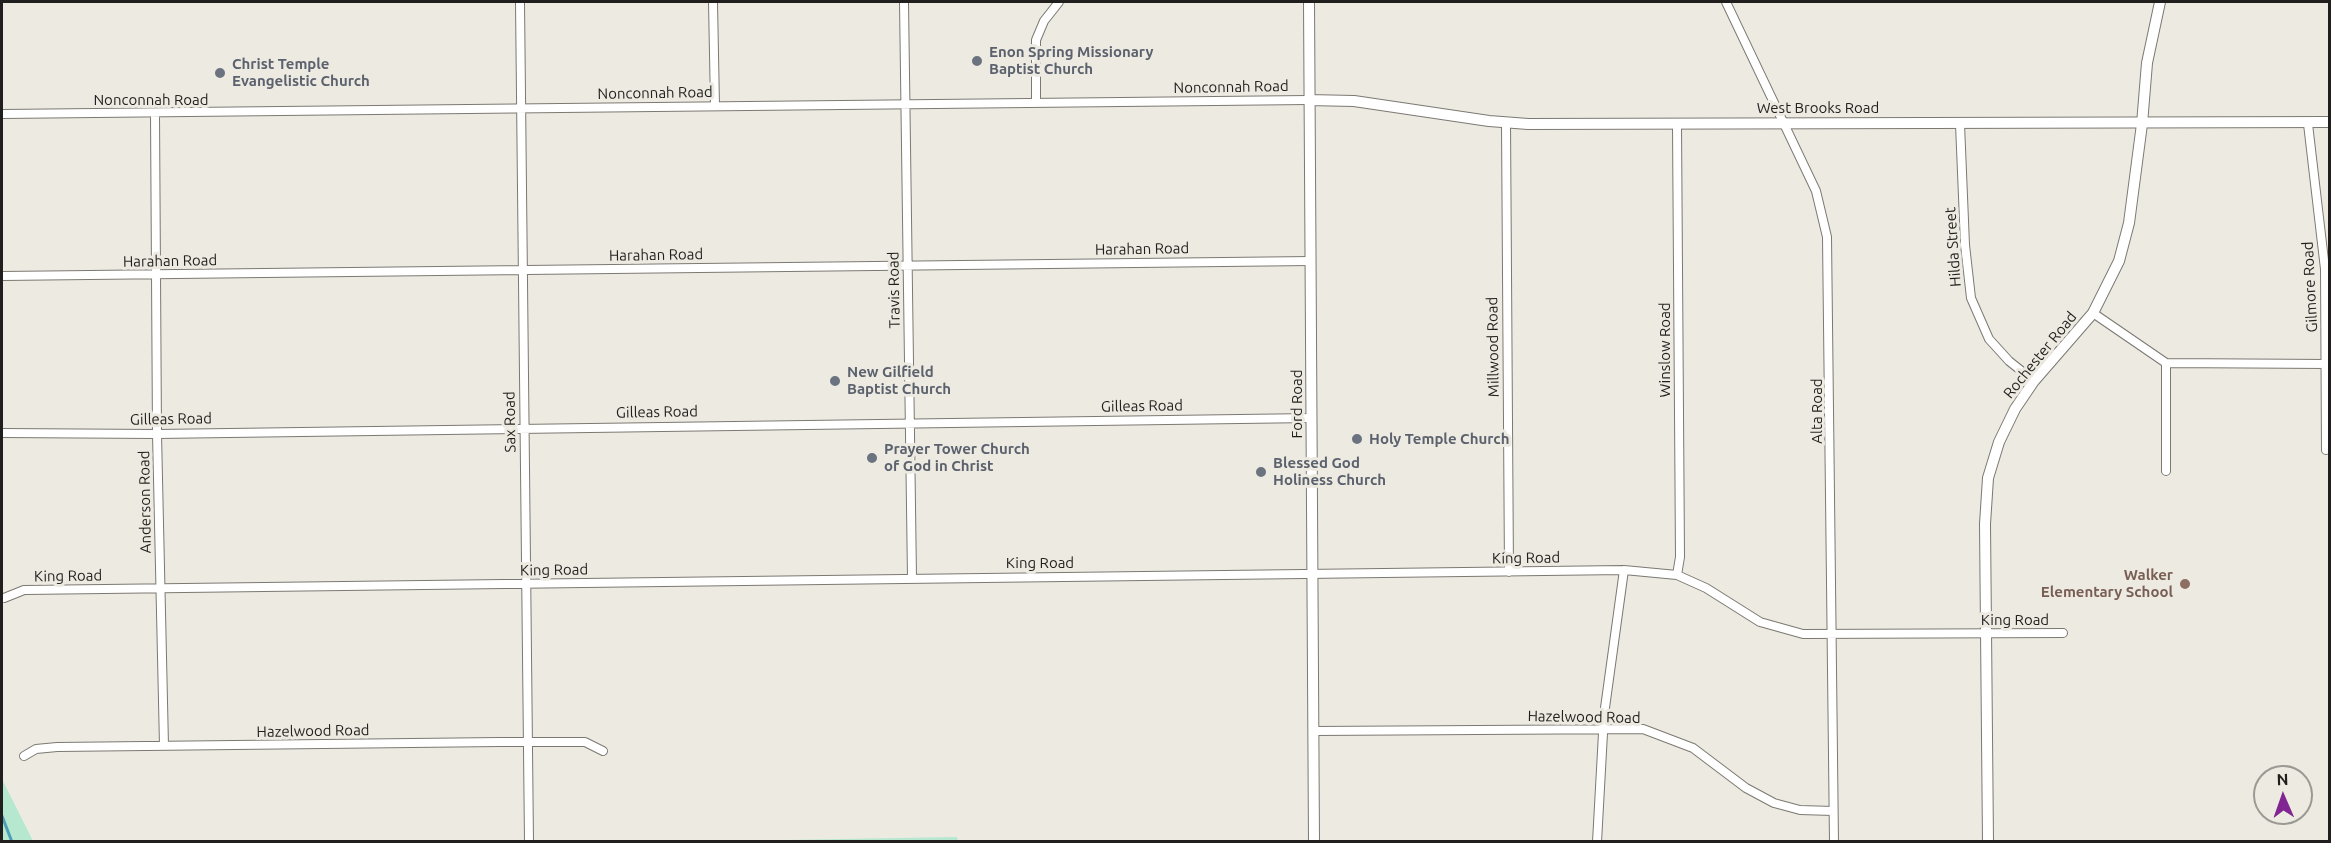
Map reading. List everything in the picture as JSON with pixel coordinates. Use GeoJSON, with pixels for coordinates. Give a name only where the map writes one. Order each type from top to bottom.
{"type":"FeatureCollection","features":[{"type":"Feature","properties":{"kind":"street","name":"Sax Road"},"geometry":{"type":"LineString","coordinates":[[520,2],[529,842]]}},
{"type":"Feature","properties":{"kind":"street"},"geometry":{"type":"LineString","coordinates":[[712,2],[715,106]]}},
{"type":"Feature","properties":{"kind":"street","name":"Travis Road"},"geometry":{"type":"LineString","coordinates":[[904,2],[912,578]]}},
{"type":"Feature","properties":{"kind":"street"},"geometry":{"type":"LineString","coordinates":[[1036,103],[1036,40],[1044,21],[1059,2]]}},
{"type":"Feature","properties":{"kind":"street","name":"Ford Road"},"geometry":{"type":"LineString","coordinates":[[1309,2],[1314,842]]}},
{"type":"Feature","properties":{"kind":"street","name":"Alta Road"},"geometry":{"type":"LineString","coordinates":[[1726,2],[1786,123],[1816,191],[1828,246],[1834,842]]}},
{"type":"Feature","properties":{"kind":"street","name":"Rochester Road"},"geometry":{"type":"LineString","coordinates":[[1989,842],[1985,524],[1988,478],[2008,421],[2034,381],[2093,313],[2112,279],[2122,251],[2142,124],[2147,63],[2160,2]]}},
{"type":"Feature","properties":{"kind":"street","name":"Nonconnah Road"},"geometry":{"type":"LineString","coordinates":[[2,114],[1308,100]]}},
{"type":"Feature","properties":{"kind":"street","name":"West Brooks Road"},"geometry":{"type":"LineString","coordinates":[[1308,100],[1383,104],[1506,123],[2308,124],[2330,122]]}},
{"type":"Feature","properties":{"kind":"street","name":"Anderson Road"},"geometry":{"type":"LineString","coordinates":[[155,114],[157,434],[164,746]]}},
{"type":"Feature","properties":{"kind":"street","name":"Millwood Road"},"geometry":{"type":"LineString","coordinates":[[1506,123],[1509,572]]}},
{"type":"Feature","properties":{"kind":"street","name":"Winslow Road"},"geometry":{"type":"LineString","coordinates":[[1677,124],[1680,557],[1677,575]]}},
{"type":"Feature","properties":{"kind":"street","name":"Hilda Street"},"geometry":{"type":"LineString","coordinates":[[1960,124],[1965,245],[1971,298],[1989,339],[2009,361],[2034,381]]}},
{"type":"Feature","properties":{"kind":"street","name":"Gilmore Road"},"geometry":{"type":"LineString","coordinates":[[2308,124],[2325,269],[2328,364],[2326,450]]}},
{"type":"Feature","properties":{"kind":"street","name":"Harahan Road"},"geometry":{"type":"LineString","coordinates":[[2,276],[1311,261]]}},
{"type":"Feature","properties":{"kind":"street"},"geometry":{"type":"LineString","coordinates":[[2093,313],[2166,363],[2328,364]]}},
{"type":"Feature","properties":{"kind":"street"},"geometry":{"type":"LineString","coordinates":[[2166,363],[2166,471]]}},
{"type":"Feature","properties":{"kind":"street","name":"Gilleas Road"},"geometry":{"type":"LineString","coordinates":[[2,432],[157,434],[523,427],[1312,418]]}},
{"type":"Feature","properties":{"kind":"street"},"geometry":{"type":"LineString","coordinates":[[1597,842],[1603,728],[1624,570]]}},
{"type":"Feature","properties":{"kind":"street","name":"King Road"},"geometry":{"type":"LineString","coordinates":[[4,598],[24,591],[161,588],[1624,570],[1677,575],[1706,588],[1771,627],[1803,634],[2063,633]]}},
{"type":"Feature","properties":{"kind":"street","name":"Hazelwood Road"},"geometry":{"type":"LineString","coordinates":[[1314,731],[1643,729],[1693,748],[1746,788],[1774,803],[1800,810],[1833,811]]}},
{"type":"Feature","properties":{"kind":"street","name":"Hazelwood Road"},"geometry":{"type":"LineString","coordinates":[[24,756],[42,748],[529,742],[585,742],[603,751]]}},
{"type":"Feature","properties":{"kind":"green space"},"geometry":{"type":"Polygon","coordinates":[[[2,779],[33,841],[2,841],[2,779]]]}},
{"type":"Feature","properties":{"kind":"green space"},"geometry":{"type":"Polygon","coordinates":[[[957,837],[958,841],[728,841],[957,837]]]}},
{"type":"Feature","properties":{"kind":"waterway"},"geometry":{"type":"LineString","coordinates":[[2,816],[12,842]]}},
{"type":"Feature","properties":{"kind":"place","name":"Enon Spring Missionary Baptist Church"},"geometry":{"type":"Point","coordinates":[977,61]}},
{"type":"Feature","properties":{"kind":"place","name":"Christ Temple Evangelistic Church"},"geometry":{"type":"Point","coordinates":[220,73]}},
{"type":"Feature","properties":{"kind":"place","name":"New Gilfield Baptist Church"},"geometry":{"type":"Point","coordinates":[835,381]}},
{"type":"Feature","properties":{"kind":"place","name":"Holy Temple Church"},"geometry":{"type":"Point","coordinates":[1357,439]}},
{"type":"Feature","properties":{"kind":"place","name":"Prayer Tower Church of God in Christ"},"geometry":{"type":"Point","coordinates":[872,458]}},
{"type":"Feature","properties":{"kind":"place","name":"Blessed God Holiness Church"},"geometry":{"type":"Point","coordinates":[1261,472]}},
{"type":"Feature","properties":{"kind":"place","name":"Walker Elementary School"},"geometry":{"type":"Point","coordinates":[2185,584]}}]}
